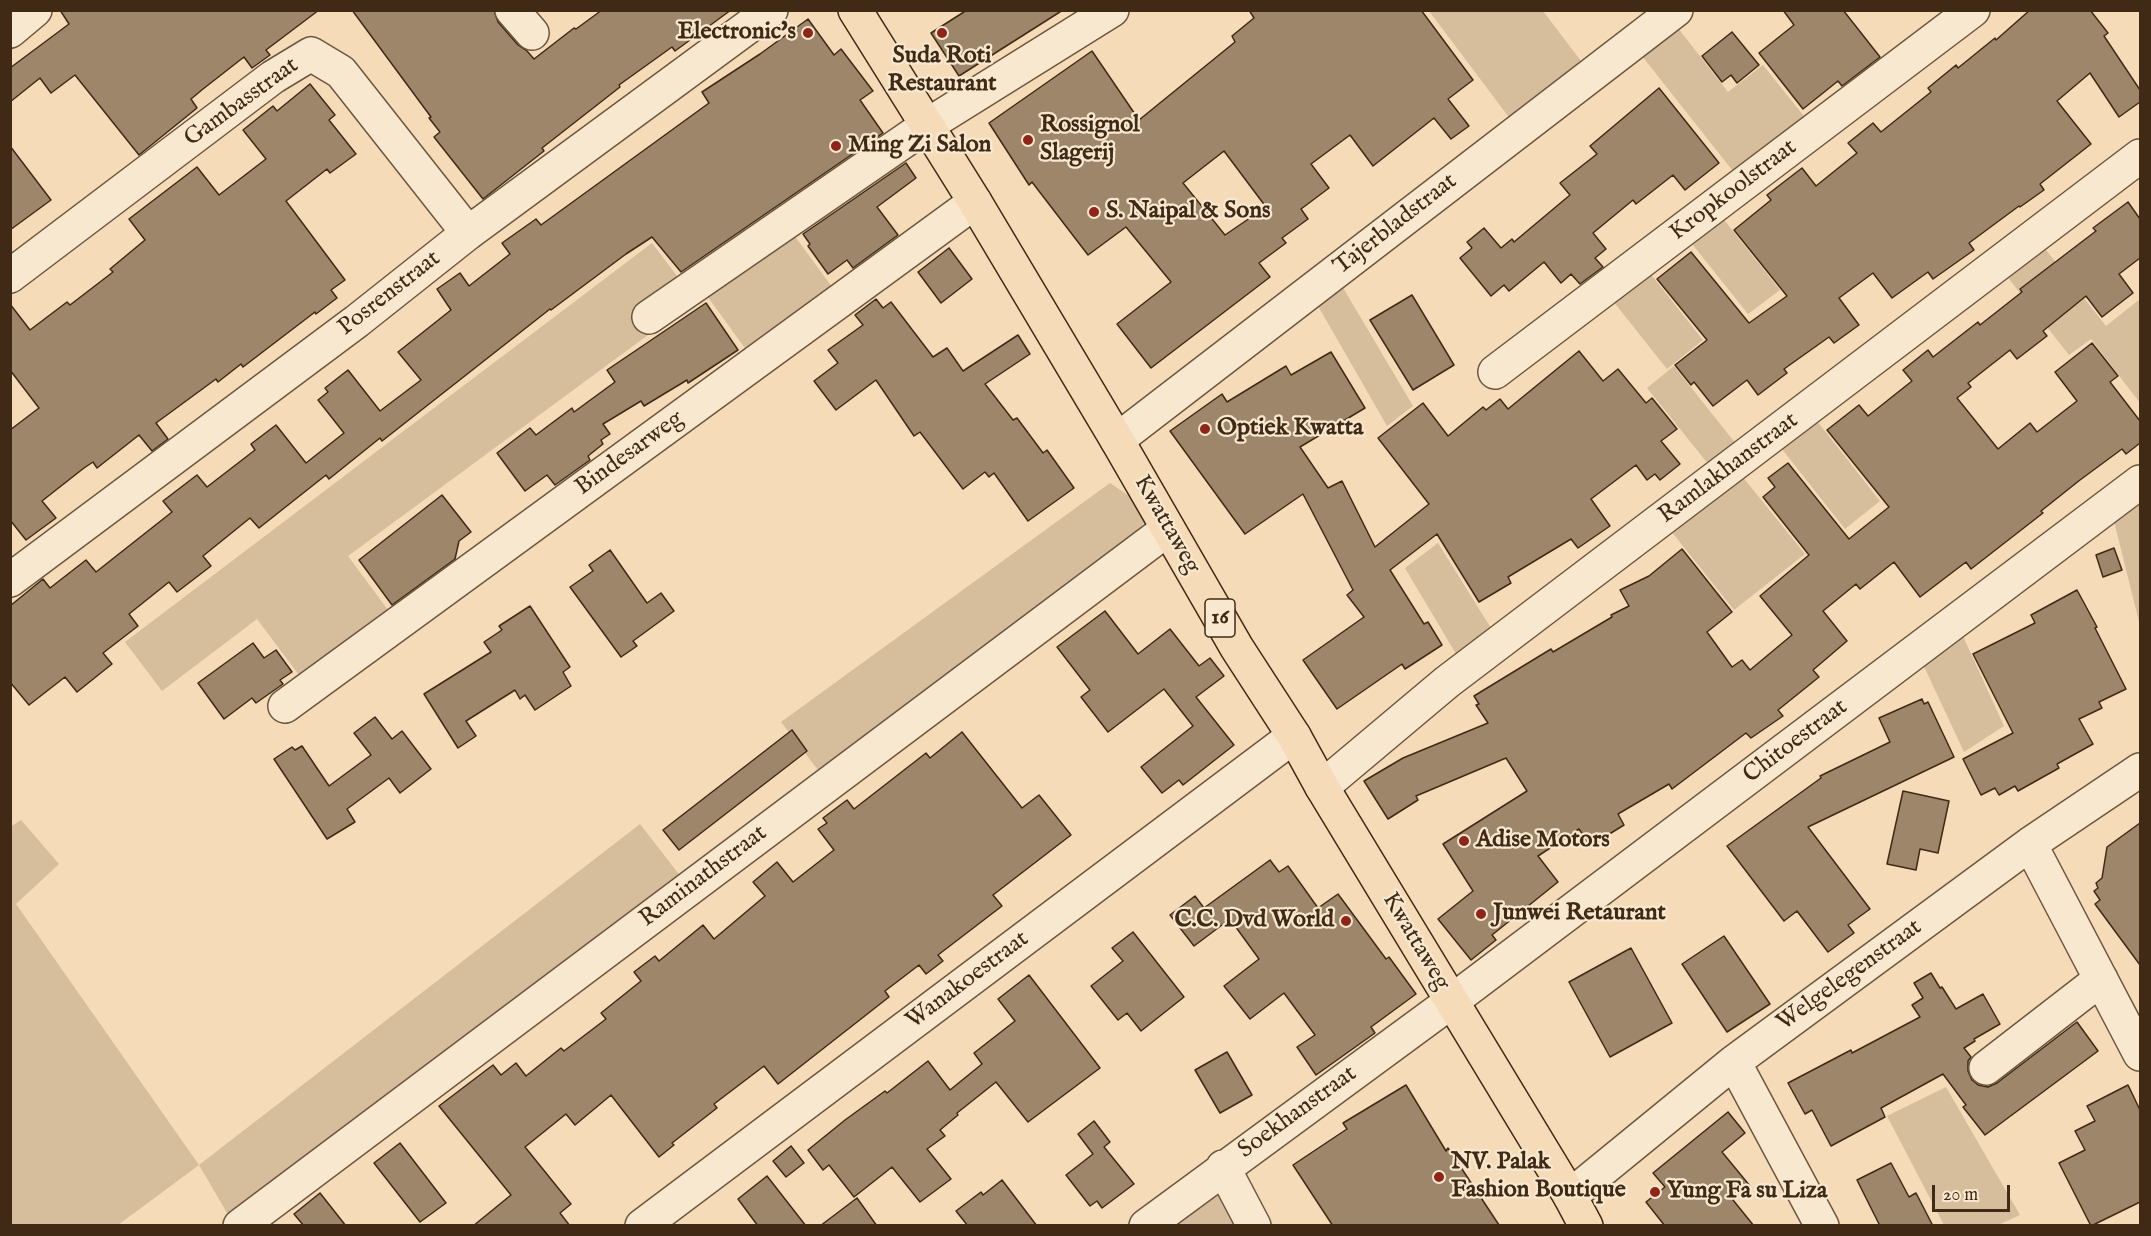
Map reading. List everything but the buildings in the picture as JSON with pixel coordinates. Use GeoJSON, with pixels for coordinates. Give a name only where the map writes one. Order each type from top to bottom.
{"type":"FeatureCollection","features":[{"type":"Feature","properties":{"kind":"main road","name":"Kwattaweg"},"geometry":{"type":"LineString","coordinates":[[855,10],[975,202],[1117,440],[1237,648],[1294,736],[1322,787],[1586,1226]]}},
{"type":"Feature","properties":{"kind":"street"},"geometry":{"type":"LineString","coordinates":[[10,31],[35,10]]}},
{"type":"Feature","properties":{"kind":"street","name":"Posrenstraat"},"geometry":{"type":"LineString","coordinates":[[10,580],[357,321],[468,233],[771,10]]}},
{"type":"Feature","properties":{"kind":"street"},"geometry":{"type":"LineString","coordinates":[[649,317],[926,126],[1112,10]]}},
{"type":"Feature","properties":{"kind":"street","name":"Tajerbladstraat"},"geometry":{"type":"LineString","coordinates":[[1117,440],[1676,10]]}},
{"type":"Feature","properties":{"kind":"street","name":"Kropkoolstraat"},"geometry":{"type":"LineString","coordinates":[[1495,372],[1973,10]]}},
{"type":"Feature","properties":{"kind":"street","name":"Gambasstraat"},"geometry":{"type":"LineString","coordinates":[[10,276],[273,77],[311,54],[341,72],[468,233]]}},
{"type":"Feature","properties":{"kind":"street","name":"Ramlakhanstraat"},"geometry":{"type":"LineString","coordinates":[[1322,787],[1447,682],[2140,156]]}},
{"type":"Feature","properties":{"kind":"street","name":"Bindesarweg"},"geometry":{"type":"LineString","coordinates":[[285,706],[975,202]]}},
{"type":"Feature","properties":{"kind":"street","name":"Chitoestraat"},"geometry":{"type":"LineString","coordinates":[[1452,1001],[2140,482]]}},
{"type":"Feature","properties":{"kind":"street","name":"Raminathstraat"},"geometry":{"type":"LineString","coordinates":[[240,1226],[1168,529]]}},
{"type":"Feature","properties":{"kind":"street","name":"Wanakoestraat"},"geometry":{"type":"LineString","coordinates":[[642,1226],[1294,736]]}},
{"type":"Feature","properties":{"kind":"street","name":"Welgelegenstraat"},"geometry":{"type":"LineString","coordinates":[[1570,1196],[1734,1062],[2030,844],[2140,770]]}},
{"type":"Feature","properties":{"kind":"street"},"geometry":{"type":"LineString","coordinates":[[2030,844],[2140,1054]]}},
{"type":"Feature","properties":{"kind":"street"},"geometry":{"type":"LineString","coordinates":[[1986,1068],[2101,979]]}},
{"type":"Feature","properties":{"kind":"street","name":"Soekhanstraat"},"geometry":{"type":"LineString","coordinates":[[1146,1226],[1223,1167],[1452,1001]]}},
{"type":"Feature","properties":{"kind":"street"},"geometry":{"type":"LineString","coordinates":[[1734,1062],[1822,1226]]}},
{"type":"Feature","properties":{"kind":"street"},"geometry":{"type":"LineString","coordinates":[[1223,1167],[1254,1226]]}},
{"type":"Feature","properties":{"kind":"shaded area"},"geometry":{"type":"Polygon","coordinates":[[[1429,11],[1543,11],[1584,65],[1511,120],[1429,11]]]}},
{"type":"Feature","properties":{"kind":"shaded area"},"geometry":{"type":"Polygon","coordinates":[[[1674,23],[1728,92],[1763,65],[1811,125],[1740,180],[1638,51],[1674,23]]]}},
{"type":"Feature","properties":{"kind":"shaded area"},"geometry":{"type":"Polygon","coordinates":[[[1716,210],[1780,290],[1748,314],[1685,235],[1716,210]]]}},
{"type":"Feature","properties":{"kind":"shaded area"},"geometry":{"type":"Polygon","coordinates":[[[788,227],[835,291],[750,355],[702,289],[788,227]]]}},
{"type":"Feature","properties":{"kind":"shaded area"},"geometry":{"type":"Polygon","coordinates":[[[2039,241],[2106,326],[2140,299],[2140,403],[2091,339],[2069,355],[2002,270],[2039,241]]]}},
{"type":"Feature","properties":{"kind":"shaded area"},"geometry":{"type":"Polygon","coordinates":[[[652,243],[680,280],[633,312],[648,335],[348,556],[394,618],[305,683],[257,619],[162,691],[125,642],[652,243]]]}},
{"type":"Feature","properties":{"kind":"shaded area"},"geometry":{"type":"Polygon","coordinates":[[[1645,267],[1703,340],[1667,369],[1609,296],[1645,267]]]}},
{"type":"Feature","properties":{"kind":"shaded area"},"geometry":{"type":"Polygon","coordinates":[[[1339,281],[1413,406],[1387,426],[1314,299],[1339,281]]]}},
{"type":"Feature","properties":{"kind":"shaded area"},"geometry":{"type":"Polygon","coordinates":[[[1674,366],[1740,449],[1713,470],[1647,388],[1674,366]]]}},
{"type":"Feature","properties":{"kind":"shaded area"},"geometry":{"type":"Polygon","coordinates":[[[1813,416],[1880,501],[1845,529],[1778,444],[1813,416]]]}},
{"type":"Feature","properties":{"kind":"shaded area"},"geometry":{"type":"Polygon","coordinates":[[[1737,470],[1805,554],[1734,610],[1667,526],[1737,470]]]}},
{"type":"Feature","properties":{"kind":"shaded area"},"geometry":{"type":"Polygon","coordinates":[[[1110,483],[1135,500],[1145,514],[1144,523],[1137,531],[884,723],[818,770],[781,722],[1110,483]]]}},
{"type":"Feature","properties":{"kind":"shaded area"},"geometry":{"type":"Polygon","coordinates":[[[2140,496],[2140,626],[2113,517],[2140,496]]]}},
{"type":"Feature","properties":{"kind":"shaded area"},"geometry":{"type":"Polygon","coordinates":[[[1438,543],[1494,633],[1459,659],[1405,568],[1438,543]]]}},
{"type":"Feature","properties":{"kind":"shaded area"},"geometry":{"type":"Polygon","coordinates":[[[1961,632],[2004,726],[1964,752],[1921,660],[1961,632]]]}},
{"type":"Feature","properties":{"kind":"shaded area"},"geometry":{"type":"Polygon","coordinates":[[[21,820],[59,864],[16,904],[199,1165],[118,1225],[11,1225],[10,827],[21,820]]]}},
{"type":"Feature","properties":{"kind":"shaded area"},"geometry":{"type":"Polygon","coordinates":[[[640,824],[681,877],[230,1218],[199,1165],[640,824]]]}},
{"type":"Feature","properties":{"kind":"shaded area"},"geometry":{"type":"Polygon","coordinates":[[[1946,1087],[2020,1215],[1998,1225],[1944,1225],[1887,1116],[1946,1087]]]}},
{"type":"Feature","properties":{"kind":"shaded area"},"geometry":{"type":"Polygon","coordinates":[[[1216,1187],[1245,1225],[1179,1225],[1174,1217],[1216,1187]]]}},
{"type":"Feature","properties":{"kind":"place","name":"Electronic's"},"geometry":{"type":"Point","coordinates":[808,33]}},
{"type":"Feature","properties":{"kind":"place","name":"Suda Roti Restaurant"},"geometry":{"type":"Point","coordinates":[942,33]}},
{"type":"Feature","properties":{"kind":"place","name":"Rossignol Slagerij"},"geometry":{"type":"Point","coordinates":[1028,140]}},
{"type":"Feature","properties":{"kind":"place","name":"Ming Zi Salon"},"geometry":{"type":"Point","coordinates":[836,146]}},
{"type":"Feature","properties":{"kind":"place","name":"S. Naipal & Sons"},"geometry":{"type":"Point","coordinates":[1094,212]}},
{"type":"Feature","properties":{"kind":"place","name":"Optiek Kwatta"},"geometry":{"type":"Point","coordinates":[1205,429]}},
{"type":"Feature","properties":{"kind":"place","name":"Adise Motors"},"geometry":{"type":"Point","coordinates":[1464,841]}},
{"type":"Feature","properties":{"kind":"place","name":"Junwei Retaurant"},"geometry":{"type":"Point","coordinates":[1481,914]}},
{"type":"Feature","properties":{"kind":"place","name":"C.C. Dvd World"},"geometry":{"type":"Point","coordinates":[1346,921]}},
{"type":"Feature","properties":{"kind":"place","name":"NV. Palak Fashion Boutique"},"geometry":{"type":"Point","coordinates":[1439,1177]}},
{"type":"Feature","properties":{"kind":"place","name":"Yung Fa su Liza"},"geometry":{"type":"Point","coordinates":[1655,1192]}}]}
